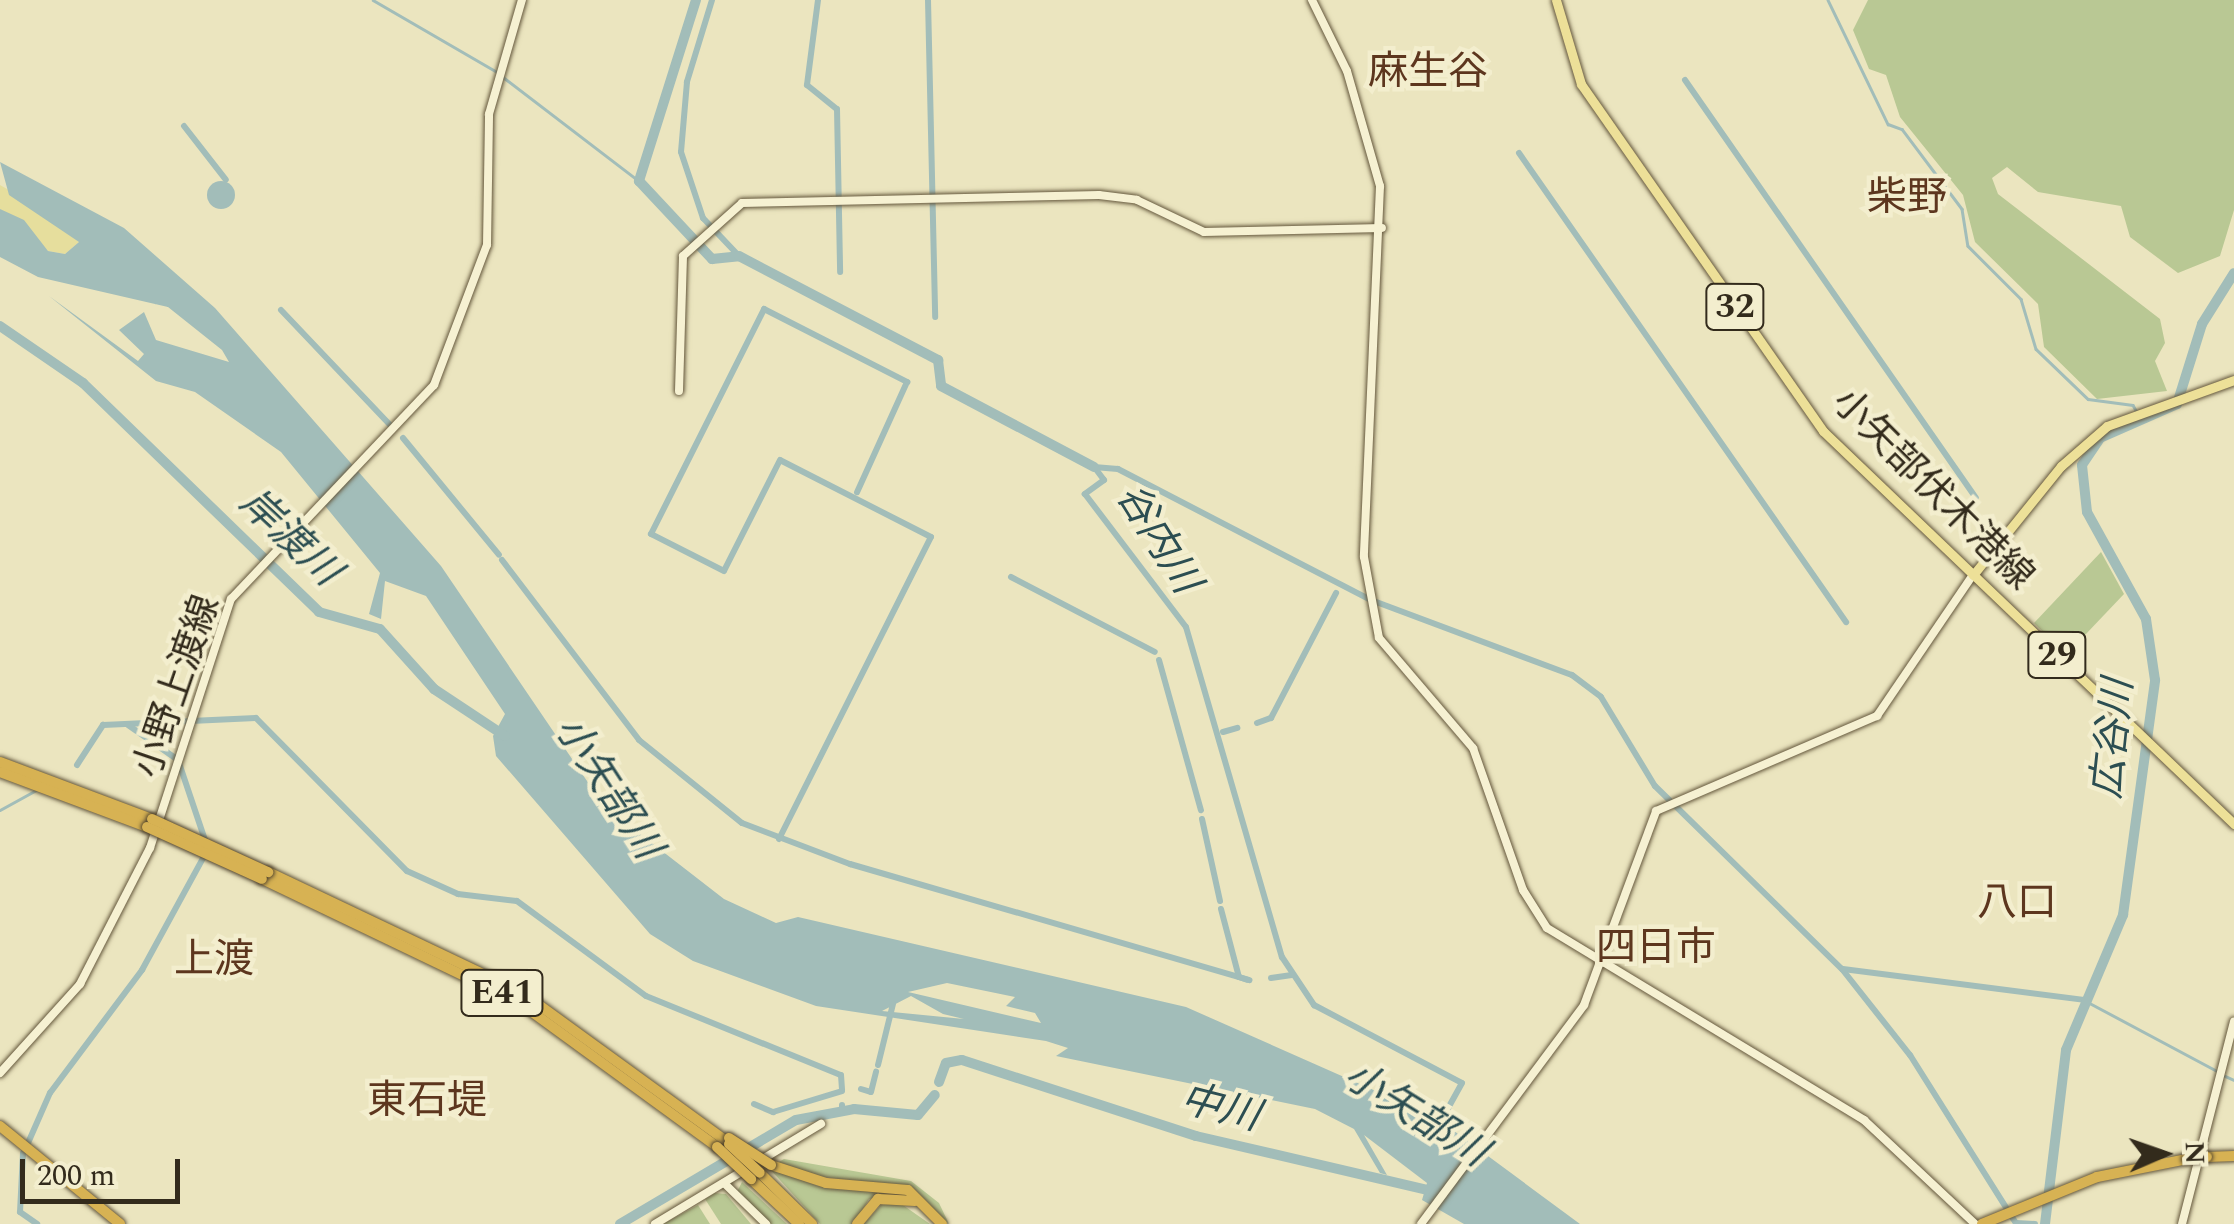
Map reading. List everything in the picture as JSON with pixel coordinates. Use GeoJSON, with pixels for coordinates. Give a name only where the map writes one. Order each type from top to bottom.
{"type":"FeatureCollection","features":[{"type":"Feature","properties":{"kind":"highway","name":"E41"},"geometry":{"type":"LineString","coordinates":[[0,762],[149,823],[483,971],[629,1064],[724,1142],[797,1224]]}},
{"type":"Feature","properties":{"kind":"highway","name":"E41"},"geometry":{"type":"LineString","coordinates":[[0,772],[149,823]]}},
{"type":"Feature","properties":{"kind":"highway","name":"E41"},"geometry":{"type":"LineString","coordinates":[[265,876],[516,1001],[724,1142]]}},
{"type":"Feature","properties":{"kind":"highway"},"geometry":{"type":"LineString","coordinates":[[0,1126],[120,1224]]}},
{"type":"Feature","properties":{"kind":"highway"},"geometry":{"type":"LineString","coordinates":[[724,1142],[771,1165],[826,1183],[908,1190],[938,1224]]}},
{"type":"Feature","properties":{"kind":"highway"},"geometry":{"type":"LineString","coordinates":[[1979,1224],[2073,1185],[2188,1159],[2234,1156]]}},
{"type":"Feature","properties":{"kind":"highway","name":"E41"},"geometry":{"type":"LineString","coordinates":[[756,1176],[812,1224]]}},
{"type":"Feature","properties":{"kind":"highway"},"geometry":{"type":"LineString","coordinates":[[857,1224],[871,1204],[899,1196],[938,1224]]}},
{"type":"Feature","properties":{"kind":"main road","name":"小矢部伏木港線"},"geometry":{"type":"LineString","coordinates":[[1556,0],[1580,84],[1811,416],[2234,824]]}},
{"type":"Feature","properties":{"kind":"main road"},"geometry":{"type":"LineString","coordinates":[[1973,574],[2080,448],[2176,394],[2234,380]]}},
{"type":"Feature","properties":{"kind":"street","name":"小野上渡線"},"geometry":{"type":"LineString","coordinates":[[0,1073],[85,976],[150,848],[196,725],[222,618],[245,583],[390,440],[434,385],[487,245],[496,81],[522,0]]}},
{"type":"Feature","properties":{"kind":"street"},"geometry":{"type":"LineString","coordinates":[[1312,0],[1360,108],[1382,228],[1364,587],[1366,603],[1386,650],[1473,748],[1530,906],[1604,964],[1864,1120],[1979,1224]]}},
{"type":"Feature","properties":{"kind":"street"},"geometry":{"type":"LineString","coordinates":[[679,392],[679,274],[694,241],[742,203],[1099,195],[1137,200],[1204,232],[1382,228]]}},
{"type":"Feature","properties":{"kind":"street"},"geometry":{"type":"LineString","coordinates":[[1421,1224],[1574,1022],[1604,964],[1650,823],[1670,801],[1877,716],[1973,574]]}},
{"type":"Feature","properties":{"kind":"street"},"geometry":{"type":"LineString","coordinates":[[2182,1224],[2218,1071],[2234,1022]]}},
{"type":"Feature","properties":{"kind":"street"},"geometry":{"type":"LineString","coordinates":[[656,1224],[821,1124]]}},
{"type":"Feature","properties":{"kind":"street"},"geometry":{"type":"LineString","coordinates":[[724,1183],[766,1224]]}},
{"type":"Feature","properties":{"kind":"green space"},"geometry":{"type":"Polygon","coordinates":[[[1868,0],[2234,0],[2234,210],[2220,256],[2178,273],[2130,237],[2121,206],[2038,192],[2007,167],[1992,178],[1998,194],[2160,319],[2165,343],[2155,361],[2167,391],[2097,399],[2044,347],[2038,304],[1975,242],[1963,195],[1900,117],[1886,75],[1869,69],[1853,30],[1868,0]]]}},
{"type":"Feature","properties":{"kind":"green space"},"geometry":{"type":"Polygon","coordinates":[[[2101,552],[2124,594],[2066,655],[2034,623],[2101,552]]]}},
{"type":"Feature","properties":{"kind":"green space"},"geometry":{"type":"Polygon","coordinates":[[[784,1159],[911,1181],[939,1203],[949,1224],[908,1187],[814,1176],[777,1163],[784,1159]]]}},
{"type":"Feature","properties":{"kind":"green space"},"geometry":{"type":"Polygon","coordinates":[[[769,1168],[818,1186],[897,1193],[869,1199],[854,1224],[820,1224],[769,1168]]]}},
{"type":"Feature","properties":{"kind":"green space"},"geometry":{"type":"Polygon","coordinates":[[[742,1182],[787,1224],[770,1224],[737,1192],[742,1182]]]}},
{"type":"Feature","properties":{"kind":"green space"},"geometry":{"type":"Polygon","coordinates":[[[715,1193],[726,1194],[751,1224],[721,1224],[705,1199],[715,1193]]]}},
{"type":"Feature","properties":{"kind":"green space"},"geometry":{"type":"Polygon","coordinates":[[[900,1203],[930,1224],[864,1224],[881,1205],[900,1203]]]}},
{"type":"Feature","properties":{"kind":"green space"},"geometry":{"type":"Polygon","coordinates":[[[698,1205],[710,1224],[663,1224],[698,1205]]]}},
{"type":"Feature","properties":{"kind":"sand"},"geometry":{"type":"Polygon","coordinates":[[[0,185],[42,209],[79,242],[65,254],[48,251],[0,209],[0,185]]]}},
{"type":"Feature","properties":{"kind":"water","name":"小矢部川"},"geometry":{"type":"Polygon","coordinates":[[[0,162],[124,228],[215,308],[441,566],[604,806],[724,899],[776,923],[798,917],[1186,1007],[1430,1115],[1442,1107],[1453,1114],[1450,1128],[1580,1224],[1464,1224],[1422,1200],[1427,1183],[1364,1135],[1387,1175],[1380,1173],[1354,1129],[1315,1109],[1056,1056],[1068,1048],[1046,1041],[816,1006],[693,961],[650,934],[496,756],[493,736],[505,714],[426,596],[385,581],[381,619],[369,614],[380,573],[281,452],[195,392],[156,381],[49,296],[138,361],[144,354],[119,330],[144,312],[156,340],[229,362],[222,350],[168,307],[38,277],[0,257],[0,209],[24,220],[48,251],[65,254],[79,242],[9,195],[0,162]],[[947,983],[908,992],[1041,1023],[1035,1013],[1006,1006],[1015,997],[947,983]],[[911,996],[882,1011],[964,1019],[943,1014],[911,996]]]}},
{"type":"Feature","properties":{"kind":"water"},"geometry":{"type":"Polygon","coordinates":[[[221,181],[231,185],[235,195],[231,205],[221,209],[211,205],[207,195],[211,185],[221,181]]]}},
{"type":"Feature","properties":{"kind":"waterway"},"geometry":{"type":"LineString","coordinates":[[373,0],[497,72]]}},
{"type":"Feature","properties":{"kind":"waterway","name":"谷内川"},"geometry":{"type":"LineString","coordinates":[[696,0],[639,181],[712,259],[739,256],[938,360],[941,386],[1094,467]]}},
{"type":"Feature","properties":{"kind":"waterway"},"geometry":{"type":"LineString","coordinates":[[712,0],[687,82],[681,152],[703,218],[739,256]]}},
{"type":"Feature","properties":{"kind":"waterway"},"geometry":{"type":"LineString","coordinates":[[818,0],[807,85],[837,109],[840,272]]}},
{"type":"Feature","properties":{"kind":"waterway"},"geometry":{"type":"LineString","coordinates":[[928,0],[935,317]]}},
{"type":"Feature","properties":{"kind":"waterway"},"geometry":{"type":"LineString","coordinates":[[1828,0],[1888,124],[1902,129],[1962,209],[1968,246],[2021,299],[2036,349],[2088,399],[2133,405],[2141,419]]}},
{"type":"Feature","properties":{"kind":"waterway"},"geometry":{"type":"LineString","coordinates":[[503,77],[639,181]]}},
{"type":"Feature","properties":{"kind":"waterway"},"geometry":{"type":"LineString","coordinates":[[1685,80],[1976,498]]}},
{"type":"Feature","properties":{"kind":"waterway"},"geometry":{"type":"LineString","coordinates":[[184,126],[226,180]]}},
{"type":"Feature","properties":{"kind":"waterway"},"geometry":{"type":"LineString","coordinates":[[1519,153],[1846,622]]}},
{"type":"Feature","properties":{"kind":"waterway","name":"広谷川"},"geometry":{"type":"LineString","coordinates":[[2045,1224],[2066,1050],[2123,915],[2155,680],[2146,619],[2087,512],[2082,465],[2100,438],[2177,404],[2202,324],[2234,273]]}},
{"type":"Feature","properties":{"kind":"waterway"},"geometry":{"type":"LineString","coordinates":[[779,839],[931,537],[780,460],[724,571],[651,534],[764,309],[907,382],[857,492]]}},
{"type":"Feature","properties":{"kind":"waterway"},"geometry":{"type":"LineString","coordinates":[[281,310],[393,428]]}},
{"type":"Feature","properties":{"kind":"waterway","name":"岸渡川"},"geometry":{"type":"LineString","coordinates":[[0,326],[83,383],[319,612],[380,629],[434,689],[505,736]]}},
{"type":"Feature","properties":{"kind":"waterway"},"geometry":{"type":"LineString","coordinates":[[403,438],[499,555]]}},
{"type":"Feature","properties":{"kind":"waterway"},"geometry":{"type":"LineString","coordinates":[[1094,467],[1118,469],[1371,600],[1572,675],[1601,697],[1655,786],[1842,969],[1910,1055],[2016,1223],[2035,1224]]}},
{"type":"Feature","properties":{"kind":"waterway","name":"谷内川"},"geometry":{"type":"LineString","coordinates":[[1095,468],[1104,480],[1085,494],[1186,627],[1282,957],[1314,1005],[1462,1083],[1444,1116]]}},
{"type":"Feature","properties":{"kind":"waterway"},"geometry":{"type":"LineString","coordinates":[[502,560],[639,740],[742,823],[850,864],[1250,980]]}},
{"type":"Feature","properties":{"kind":"waterway"},"geometry":{"type":"LineString","coordinates":[[1011,577],[1155,652]]}},
{"type":"Feature","properties":{"kind":"waterway"},"geometry":{"type":"LineString","coordinates":[[1257,723],[1271,718],[1336,593]]}},
{"type":"Feature","properties":{"kind":"waterway"},"geometry":{"type":"LineString","coordinates":[[1159,660],[1201,810]]}},
{"type":"Feature","properties":{"kind":"waterway"},"geometry":{"type":"LineString","coordinates":[[77,765],[103,725],[256,718],[407,871],[458,894],[517,901],[646,996],[841,1075],[842,1090]]}},
{"type":"Feature","properties":{"kind":"waterway"},"geometry":{"type":"LineString","coordinates":[[28,1143],[50,1093],[142,970],[208,849],[178,760],[128,725]]}},
{"type":"Feature","properties":{"kind":"waterway"},"geometry":{"type":"LineString","coordinates":[[1223,732],[1237,728]]}},
{"type":"Feature","properties":{"kind":"waterway"},"geometry":{"type":"LineString","coordinates":[[0,810],[38,789]]}},
{"type":"Feature","properties":{"kind":"waterway"},"geometry":{"type":"LineString","coordinates":[[1202,819],[1220,901]]}},
{"type":"Feature","properties":{"kind":"waterway"},"geometry":{"type":"LineString","coordinates":[[1221,909],[1239,977],[1248,980]]}},
{"type":"Feature","properties":{"kind":"waterway"},"geometry":{"type":"LineString","coordinates":[[1843,969],[2084,1000]]}},
{"type":"Feature","properties":{"kind":"waterway"},"geometry":{"type":"LineString","coordinates":[[1271,978],[1292,975]]}},
{"type":"Feature","properties":{"kind":"waterway"},"geometry":{"type":"LineString","coordinates":[[2084,1000],[2219,1072]]}},
{"type":"Feature","properties":{"kind":"waterway"},"geometry":{"type":"LineString","coordinates":[[878,1065],[893,1004]]}},
{"type":"Feature","properties":{"kind":"waterway","name":"中川"},"geometry":{"type":"LineString","coordinates":[[939,1082],[946,1063],[962,1060],[1196,1136],[1436,1192]]}},
{"type":"Feature","properties":{"kind":"waterway"},"geometry":{"type":"LineString","coordinates":[[861,1089],[871,1092],[876,1072]]}},
{"type":"Feature","properties":{"kind":"waterway"},"geometry":{"type":"LineString","coordinates":[[2225,1076],[2234,1080]]}},
{"type":"Feature","properties":{"kind":"waterway"},"geometry":{"type":"LineString","coordinates":[[754,1104],[773,1112],[842,1091]]}},
{"type":"Feature","properties":{"kind":"waterway","name":"中川"},"geometry":{"type":"LineString","coordinates":[[620,1224],[796,1120],[854,1109],[918,1115],[935,1095]]}},
{"type":"Feature","properties":{"kind":"waterway","name":"中川"},"geometry":{"type":"LineString","coordinates":[[842,1105],[842,1110]]}},
{"type":"Feature","properties":{"kind":"waterway"},"geometry":{"type":"LineString","coordinates":[[23,1153],[20,1212],[37,1224]]}},
{"type":"Feature","properties":{"kind":"district","name":"麻生谷"},"geometry":{"type":"Point","coordinates":[1428,73]}},
{"type":"Feature","properties":{"kind":"district","name":"柴野"},"geometry":{"type":"Point","coordinates":[1907,199]}},
{"type":"Feature","properties":{"kind":"district","name":"八口"},"geometry":{"type":"Point","coordinates":[2017,904]}},
{"type":"Feature","properties":{"kind":"district","name":"四日市"},"geometry":{"type":"Point","coordinates":[1656,949]}},
{"type":"Feature","properties":{"kind":"district","name":"上渡"},"geometry":{"type":"Point","coordinates":[214,961]}},
{"type":"Feature","properties":{"kind":"district","name":"東石堤"},"geometry":{"type":"Point","coordinates":[427,1102]}}]}
